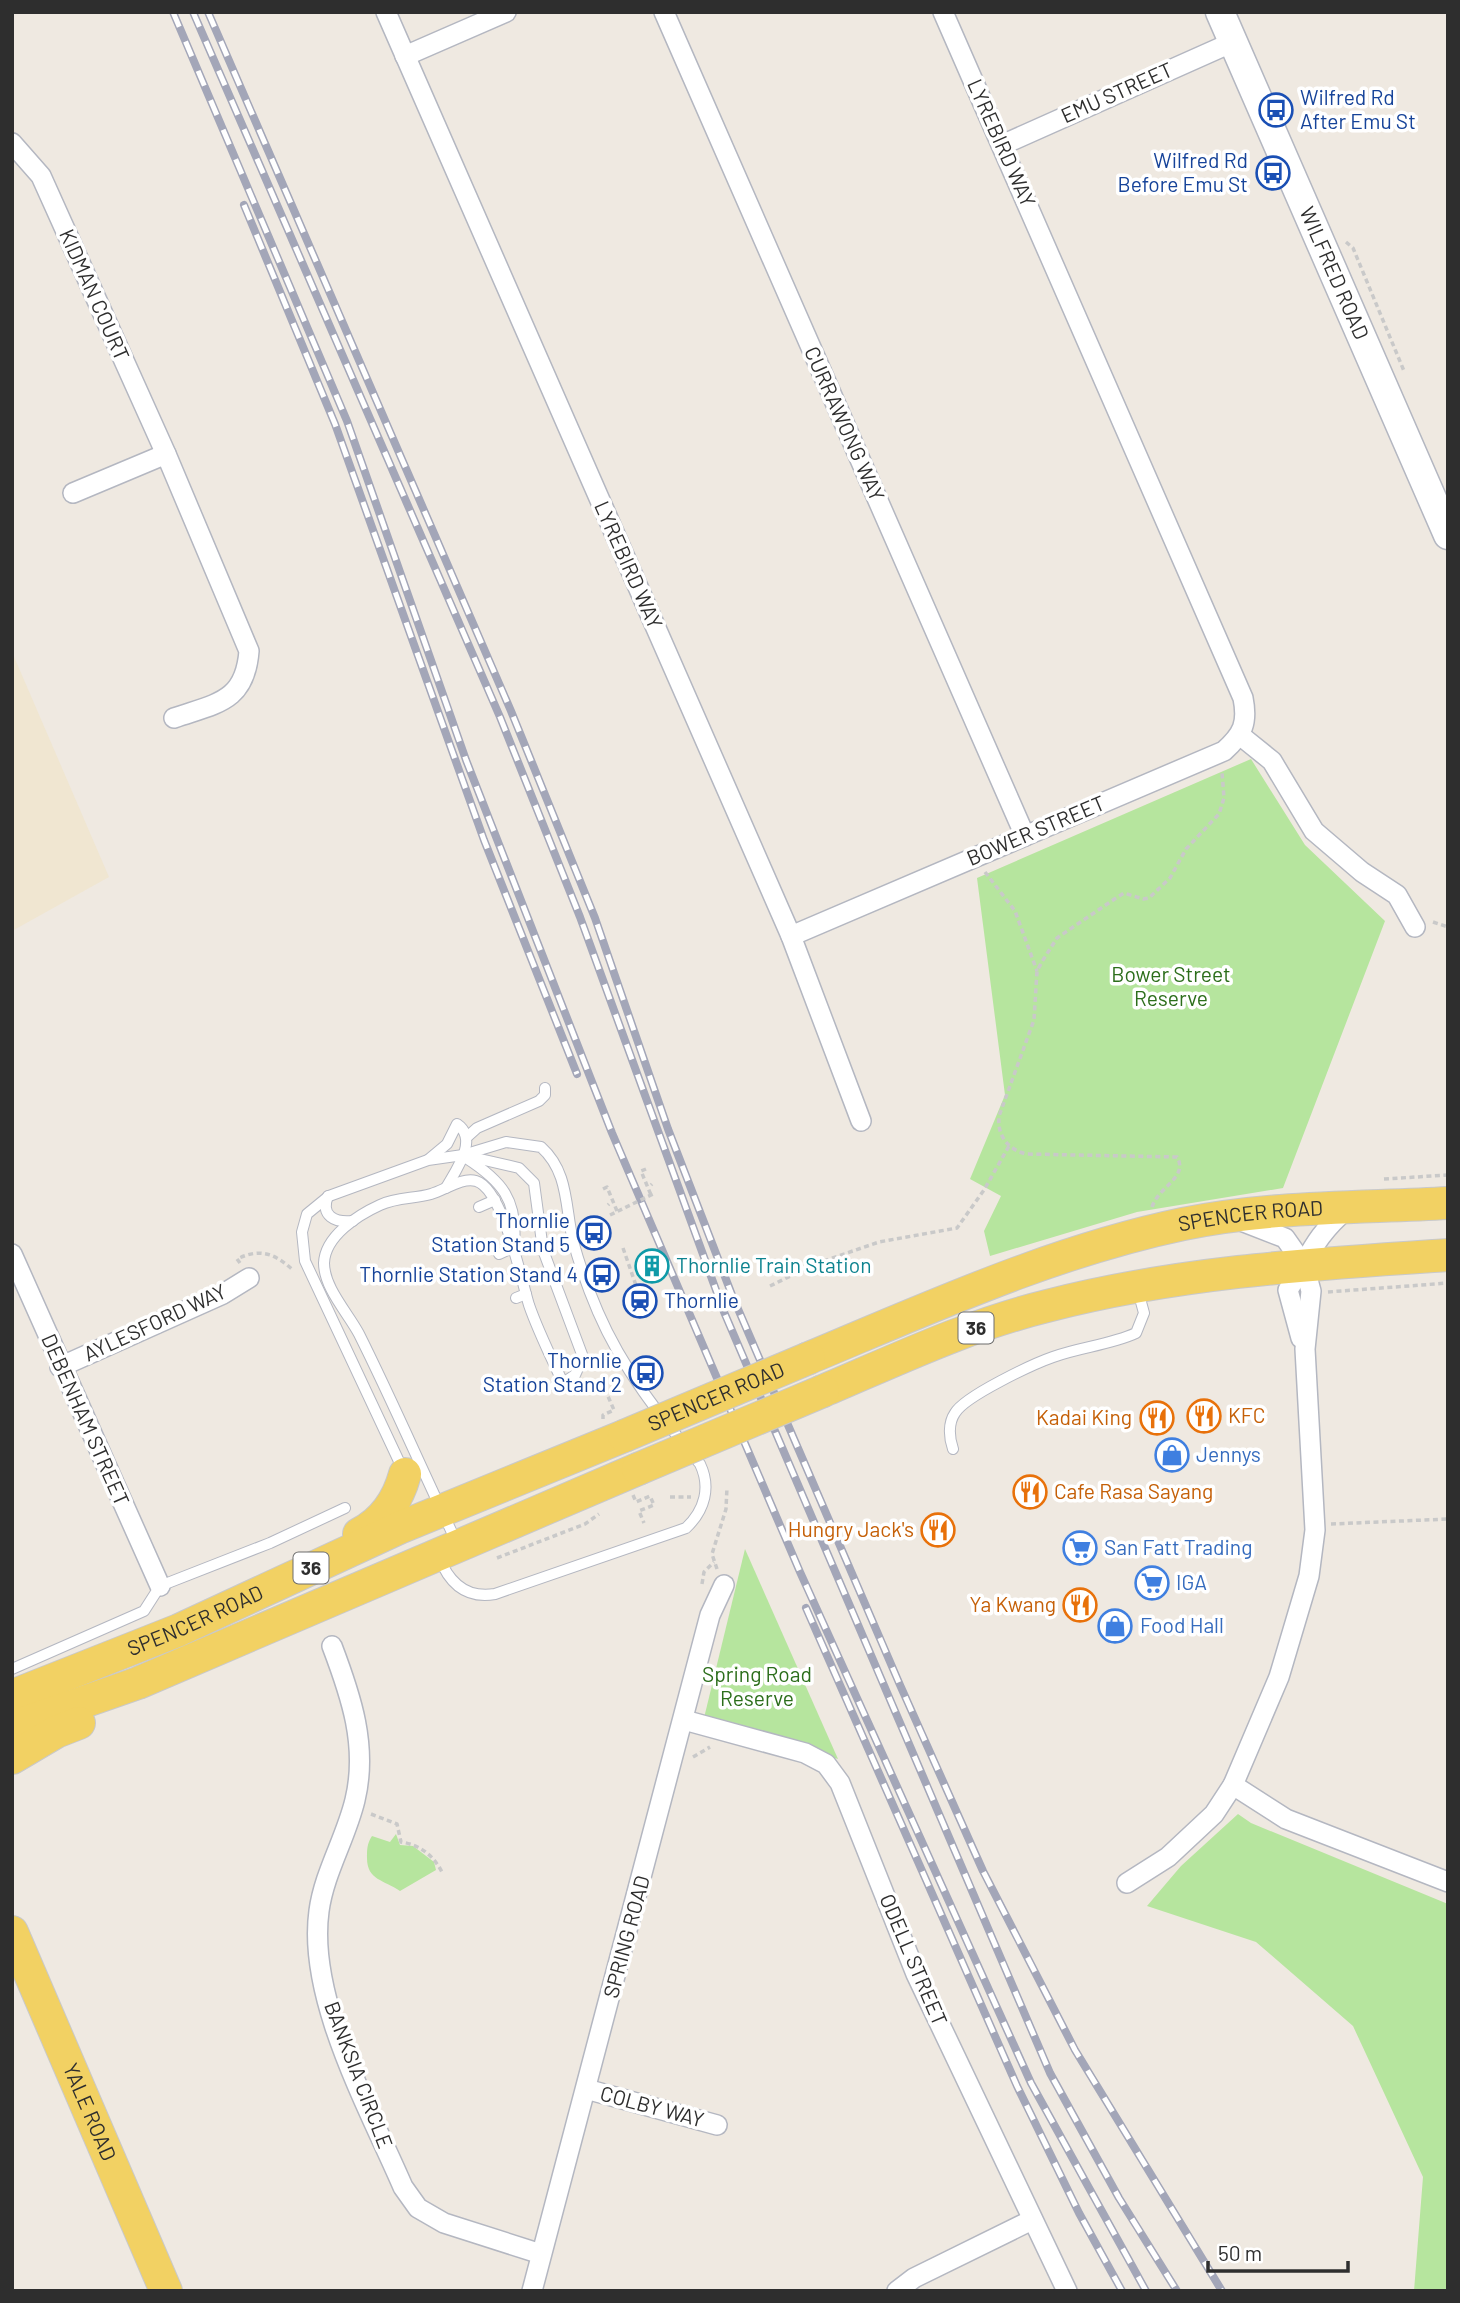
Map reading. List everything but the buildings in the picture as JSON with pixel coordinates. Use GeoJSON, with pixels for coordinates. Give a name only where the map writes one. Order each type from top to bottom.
{"type":"FeatureCollection","features":[{"type":"Feature","properties":{"kind":"main road","name":"WILFRED ROAD"},"geometry":{"type":"LineString","coordinates":[[1220,12],[1448,535]]}},
{"type":"Feature","properties":{"kind":"main road","name":"SPENCER ROAD"},"geometry":{"type":"LineString","coordinates":[[12,1696],[179,1630],[614,1431],[809,1358],[1023,1271],[1104,1245],[1222,1217],[1297,1208],[1448,1203]]}},
{"type":"Feature","properties":{"kind":"main road","name":"SPENCER ROAD"},"geometry":{"type":"LineString","coordinates":[[12,1727],[138,1683],[447,1549],[635,1481],[823,1391],[995,1321],[1136,1285],[1304,1265],[1448,1255]]}},
{"type":"Feature","properties":{"kind":"main road"},"geometry":{"type":"LineString","coordinates":[[939,1304],[982,1302],[1102,1263],[1122,1265],[1136,1285]]}},
{"type":"Feature","properties":{"kind":"main road"},"geometry":{"type":"LineString","coordinates":[[223,1608],[247,1587],[311,1560],[371,1528],[400,1493],[405,1474]]}},
{"type":"Feature","properties":{"kind":"main road"},"geometry":{"type":"LineString","coordinates":[[12,1758],[55,1732],[95,1716],[138,1683]]}},
{"type":"Feature","properties":{"kind":"main road","name":"YALE ROAD"},"geometry":{"type":"LineString","coordinates":[[12,1932],[166,2291]]}},
{"type":"Feature","properties":{"kind":"street","name":"LYREBIRD WAY"},"geometry":{"type":"LineString","coordinates":[[386,12],[791,936],[861,1121]]}},
{"type":"Feature","properties":{"kind":"street"},"geometry":{"type":"LineString","coordinates":[[405,56],[506,12]]}},
{"type":"Feature","properties":{"kind":"street","name":"CURRAWONG WAY"},"geometry":{"type":"LineString","coordinates":[[664,12],[1025,836]]}},
{"type":"Feature","properties":{"kind":"street","name":"LYREBIRD WAY"},"geometry":{"type":"LineString","coordinates":[[943,12],[1243,698],[1247,717],[1241,736]]}},
{"type":"Feature","properties":{"kind":"street","name":"EMU STREET"},"geometry":{"type":"LineString","coordinates":[[1002,145],[1233,42]]}},
{"type":"Feature","properties":{"kind":"street","name":"KIDMAN COURT"},"geometry":{"type":"LineString","coordinates":[[12,143],[41,176],[166,454],[249,651],[247,675],[233,694],[174,718]]}},
{"type":"Feature","properties":{"kind":"street"},"geometry":{"type":"LineString","coordinates":[[73,493],[166,454]]}},
{"type":"Feature","properties":{"kind":"street"},"geometry":{"type":"LineString","coordinates":[[1241,736],[1272,761],[1298,810],[1320,839],[1397,895],[1415,927]]}},
{"type":"Feature","properties":{"kind":"street","name":"BOWER STREET"},"geometry":{"type":"LineString","coordinates":[[791,936],[1224,751],[1241,736]]}},
{"type":"Feature","properties":{"kind":"street"},"geometry":{"type":"LineString","coordinates":[[1304,1265],[1313,1243],[1325,1228],[1348,1208]]}},
{"type":"Feature","properties":{"kind":"street"},"geometry":{"type":"LineString","coordinates":[[1128,1883],[1168,1857],[1214,1814],[1233,1785],[1279,1677],[1309,1576],[1315,1524],[1305,1349],[1311,1291],[1304,1265],[1285,1238],[1248,1223],[1222,1217]]}},
{"type":"Feature","properties":{"kind":"street","name":"DEBENHAM STREET"},"geometry":{"type":"LineString","coordinates":[[12,1254],[60,1367],[160,1586]]}},
{"type":"Feature","properties":{"kind":"street","name":"AYLESFORD WAY"},"geometry":{"type":"LineString","coordinates":[[60,1367],[223,1294],[249,1278]]}},
{"type":"Feature","properties":{"kind":"street","name":"SPRING ROAD"},"geometry":{"type":"LineString","coordinates":[[531,2291],[710,1615],[724,1584]]}},
{"type":"Feature","properties":{"kind":"street","name":"BANKSIA CIRCLE"},"geometry":{"type":"LineString","coordinates":[[332,1646],[352,1698],[360,1753],[352,1810],[319,1912],[319,1967],[334,2025],[403,2187],[418,2208],[444,2224],[541,2254]]}},
{"type":"Feature","properties":{"kind":"street","name":"ODELL STREET"},"geometry":{"type":"LineString","coordinates":[[684,1720],[805,1753],[826,1764],[840,1783],[916,1974],[1067,2291]]}},
{"type":"Feature","properties":{"kind":"street"},"geometry":{"type":"LineString","coordinates":[[1233,1785],[1286,1819],[1448,1882]]}},
{"type":"Feature","properties":{"kind":"street","name":"COLBY WAY"},"geometry":{"type":"LineString","coordinates":[[586,2089],[717,2125]]}},
{"type":"Feature","properties":{"kind":"street"},"geometry":{"type":"LineString","coordinates":[[897,2291],[914,2278],[1032,2221]]}},
{"type":"Feature","properties":{"kind":"lane"},"geometry":{"type":"LineString","coordinates":[[446,1188],[463,1155],[467,1137],[539,1101],[545,1095],[545,1088]]}},
{"type":"Feature","properties":{"kind":"lane"},"geometry":{"type":"LineString","coordinates":[[428,1160],[447,1144],[457,1124],[467,1137]]}},
{"type":"Feature","properties":{"kind":"lane"},"geometry":{"type":"LineString","coordinates":[[405,1474],[305,1261],[302,1232],[307,1214],[329,1196],[428,1160],[463,1155],[506,1142],[541,1147],[552,1157],[560,1170],[583,1275],[598,1313],[621,1360],[643,1395],[700,1464],[705,1475],[706,1489],[699,1512],[687,1528],[495,1594],[480,1597],[466,1592],[449,1580],[441,1511],[359,1333],[328,1281],[324,1266],[326,1251],[353,1221],[391,1200],[432,1194],[474,1180],[485,1185],[495,1200],[514,1247]]}},
{"type":"Feature","properties":{"kind":"lane"},"geometry":{"type":"LineString","coordinates":[[463,1155],[482,1157],[519,1168],[534,1183],[543,1250],[583,1357],[575,1375],[559,1384],[521,1296],[514,1247],[515,1230],[505,1189],[463,1155]]}},
{"type":"Feature","properties":{"kind":"lane"},"geometry":{"type":"LineString","coordinates":[[329,1196],[326,1208],[328,1215],[341,1223],[353,1221]]}},
{"type":"Feature","properties":{"kind":"lane"},"geometry":{"type":"LineString","coordinates":[[480,1207],[495,1200]]}},
{"type":"Feature","properties":{"kind":"lane"},"geometry":{"type":"LineString","coordinates":[[499,1254],[514,1247]]}},
{"type":"Feature","properties":{"kind":"lane"},"geometry":{"type":"LineString","coordinates":[[953,1449],[950,1441],[951,1420],[957,1409],[987,1389],[1052,1357],[1136,1333],[1143,1313],[1136,1285]]}},
{"type":"Feature","properties":{"kind":"lane"},"geometry":{"type":"LineString","coordinates":[[12,1669],[144,1611],[160,1586],[270,1543],[345,1508]]}},
{"type":"Feature","properties":{"kind":"path"},"geometry":{"type":"LineString","coordinates":[[1037,971],[1057,938],[1067,930],[1124,893],[1143,899],[1149,898],[1170,878],[1186,849],[1219,814],[1225,788],[1221,766]]}},
{"type":"Feature","properties":{"kind":"path"},"geometry":{"type":"LineString","coordinates":[[976,856],[981,868],[1015,911],[1037,971],[1034,1020],[999,1116],[998,1129],[1009,1146],[1026,1154],[1177,1157],[1181,1164],[1180,1173],[1155,1195],[1149,1216]]}},
{"type":"Feature","properties":{"kind":"path"},"geometry":{"type":"LineString","coordinates":[[770,1286],[816,1265],[879,1242],[957,1228],[1009,1146]]}},
{"type":"Feature","properties":{"kind":"path"},"geometry":{"type":"LineString","coordinates":[[610,1215],[653,1194],[641,1171],[645,1170]]}},
{"type":"Feature","properties":{"kind":"path"},"geometry":{"type":"LineString","coordinates":[[603,1189],[607,1187],[610,1204],[617,1211]]}},
{"type":"Feature","properties":{"kind":"path"},"geometry":{"type":"LineString","coordinates":[[623,1248],[639,1294],[626,1301]]}},
{"type":"Feature","properties":{"kind":"path"},"geometry":{"type":"LineString","coordinates":[[249,1278],[237,1259],[263,1251],[280,1259],[297,1274]]}},
{"type":"Feature","properties":{"kind":"path"},"geometry":{"type":"LineString","coordinates":[[1328,1293],[1448,1283]]}},
{"type":"Feature","properties":{"kind":"path"},"geometry":{"type":"LineString","coordinates":[[603,1385],[614,1410],[603,1415],[614,1431]]}},
{"type":"Feature","properties":{"kind":"path"},"geometry":{"type":"LineString","coordinates":[[635,1481],[636,1502],[650,1496],[654,1505],[639,1511],[644,1523]]}},
{"type":"Feature","properties":{"kind":"path"},"geometry":{"type":"LineString","coordinates":[[724,1584],[712,1554],[726,1509],[727,1487]]}},
{"type":"Feature","properties":{"kind":"path"},"geometry":{"type":"LineString","coordinates":[[1315,1524],[1448,1519]]}},
{"type":"Feature","properties":{"kind":"path"},"geometry":{"type":"LineString","coordinates":[[671,1770],[684,1772],[695,1754],[704,1748],[720,1748]]}},
{"type":"Feature","properties":{"kind":"path"},"geometry":{"type":"LineString","coordinates":[[352,1810],[397,1824],[401,1842],[415,1844],[436,1861],[443,1874]]}},
{"type":"Feature","properties":{"kind":"shaded area"},"geometry":{"type":"Polygon","coordinates":[[[12,652],[109,877],[12,931],[12,652]]]}},
{"type":"Feature","properties":{"kind":"green space","name":"Bower Street Reserve"},"geometry":{"type":"Polygon","coordinates":[[[1251,759],[1305,845],[1385,921],[1283,1188],[1137,1212],[990,1256],[984,1231],[1001,1196],[970,1179],[1005,1095],[977,878],[1251,759]]]}},
{"type":"Feature","properties":{"kind":"green space","name":"Spring Road Reserve"},"geometry":{"type":"Polygon","coordinates":[[[745,1549],[838,1759],[704,1718],[745,1549]]]}},
{"type":"Feature","properties":{"kind":"green space"},"geometry":{"type":"Polygon","coordinates":[[[1238,1814],[1251,1823],[1448,1904],[1448,2291],[1414,2291],[1423,2177],[1353,2026],[1256,1942],[1147,1906],[1181,1866],[1238,1814]]]}},
{"type":"Feature","properties":{"kind":"green space"},"geometry":{"type":"Polygon","coordinates":[[[396,1834],[400,1845],[413,1846],[434,1862],[436,1870],[400,1891],[373,1875],[367,1858],[372,1836],[390,1842],[396,1834]]]}},
{"type":"Feature","properties":{"kind":"railway"},"geometry":{"type":"LineString","coordinates":[[173,12],[347,421],[466,760],[612,1133],[800,1572],[1031,2083],[1146,2291]]}},
{"type":"Feature","properties":{"kind":"railway"},"geometry":{"type":"LineString","coordinates":[[193,12],[500,717],[580,917],[724,1312],[1050,2073],[1119,2198],[1177,2291]]}},
{"type":"Feature","properties":{"kind":"railway"},"geometry":{"type":"LineString","coordinates":[[208,12],[511,711],[595,918],[668,1129],[732,1295],[900,1685],[983,1871],[1075,2050],[1222,2291]]}},
{"type":"Feature","properties":{"kind":"railway"},"geometry":{"type":"LineString","coordinates":[[244,205],[335,424],[484,840],[577,1074]]}},
{"type":"Feature","properties":{"kind":"railway"},"geometry":{"type":"LineString","coordinates":[[806,1608],[1017,2086],[1079,2213],[1122,2291]]}},
{"type":"Feature","properties":{"kind":"place","name":"Wilfred Rd After Emu St"},"geometry":{"type":"Point","coordinates":[1276,110]}},
{"type":"Feature","properties":{"kind":"place","name":"Wilfred Rd Before Emu St"},"geometry":{"type":"Point","coordinates":[1273,173]}},
{"type":"Feature","properties":{"kind":"place","name":"Thornlie Station Stand 5"},"geometry":{"type":"Point","coordinates":[594,1233]}},
{"type":"Feature","properties":{"kind":"place","name":"Thornlie Train Station"},"geometry":{"type":"Point","coordinates":[652,1266]}},
{"type":"Feature","properties":{"kind":"place","name":"Thornlie Station Stand 4"},"geometry":{"type":"Point","coordinates":[602,1275]}},
{"type":"Feature","properties":{"kind":"place","name":"Thornlie"},"geometry":{"type":"Point","coordinates":[640,1301]}},
{"type":"Feature","properties":{"kind":"place","name":"Thornlie Station Stand 2"},"geometry":{"type":"Point","coordinates":[646,1373]}},
{"type":"Feature","properties":{"kind":"place","name":"KFC"},"geometry":{"type":"Point","coordinates":[1204,1416]}},
{"type":"Feature","properties":{"kind":"place","name":"Kadai King"},"geometry":{"type":"Point","coordinates":[1157,1418]}},
{"type":"Feature","properties":{"kind":"place","name":"Jennys"},"geometry":{"type":"Point","coordinates":[1172,1455]}},
{"type":"Feature","properties":{"kind":"place","name":"Cafe Rasa Sayang"},"geometry":{"type":"Point","coordinates":[1030,1492]}},
{"type":"Feature","properties":{"kind":"place","name":"Hungry Jack's"},"geometry":{"type":"Point","coordinates":[938,1530]}},
{"type":"Feature","properties":{"kind":"place","name":"San Fatt Trading"},"geometry":{"type":"Point","coordinates":[1080,1548]}},
{"type":"Feature","properties":{"kind":"place","name":"IGA"},"geometry":{"type":"Point","coordinates":[1152,1583]}},
{"type":"Feature","properties":{"kind":"place","name":"Ya Kwang"},"geometry":{"type":"Point","coordinates":[1080,1605]}},
{"type":"Feature","properties":{"kind":"place","name":"Food Hall"},"geometry":{"type":"Point","coordinates":[1115,1626]}}]}
